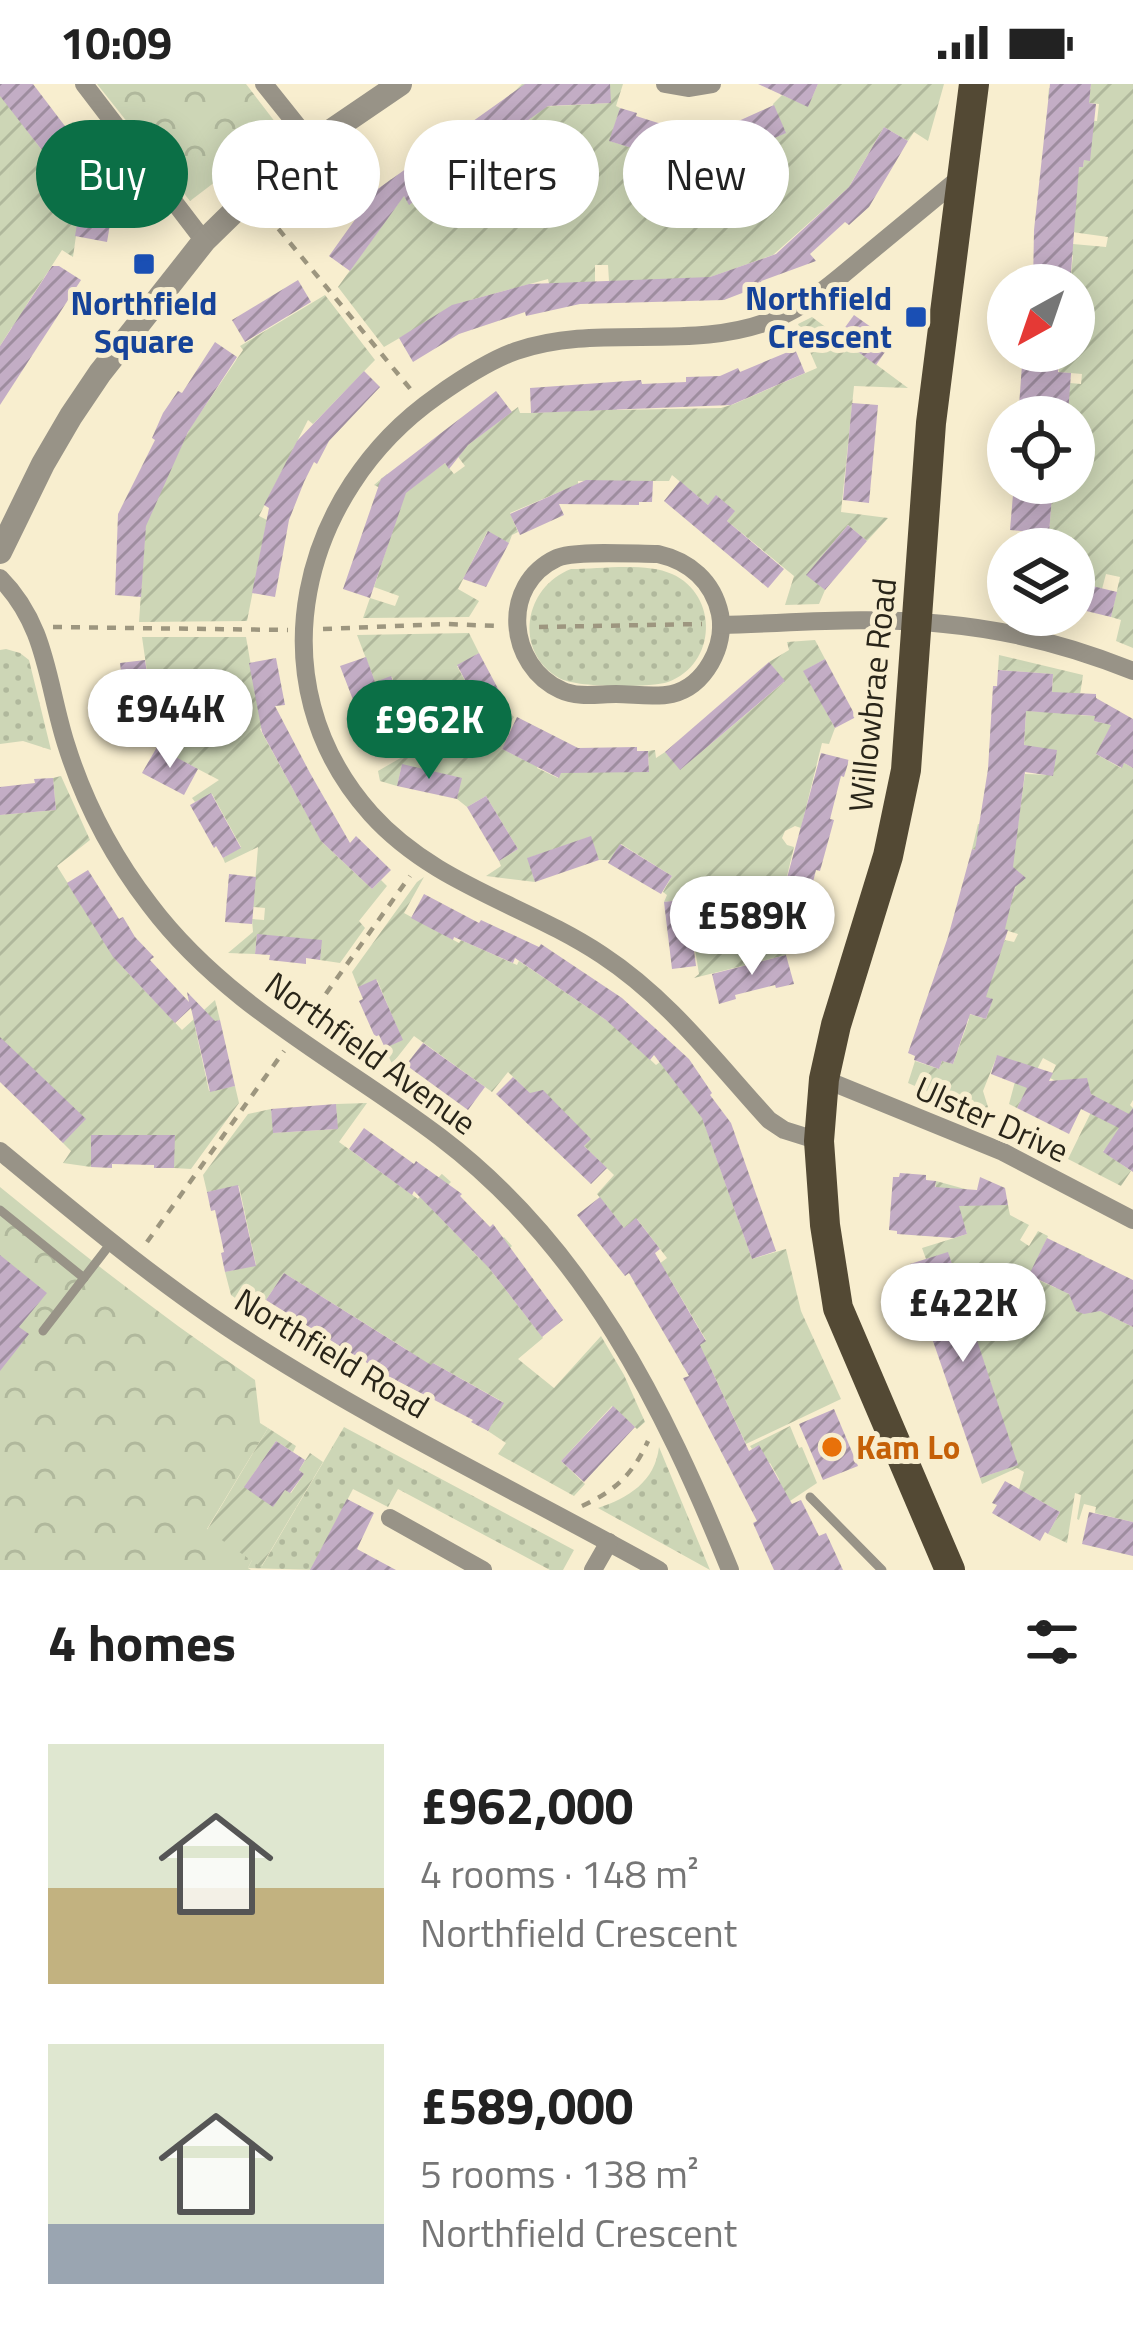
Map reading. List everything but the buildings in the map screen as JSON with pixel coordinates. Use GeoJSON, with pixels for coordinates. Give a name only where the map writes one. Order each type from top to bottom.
{"type":"FeatureCollection","features":[{"type":"Feature","properties":{"kind":"main road","name":"Willowbrae Road"},"geometry":{"type":"LineString","coordinates":[[950,1570],[838,1308],[824,1225],[819,1141],[824,1079],[836,1025],[888,856],[906,770],[931,423],[974,84]]}},
{"type":"Feature","properties":{"kind":"street"},"geometry":{"type":"LineString","coordinates":[[84,84],[204,241]]}},
{"type":"Feature","properties":{"kind":"street"},"geometry":{"type":"LineString","coordinates":[[264,84],[293,120]]}},
{"type":"Feature","properties":{"kind":"street"},"geometry":{"type":"LineString","coordinates":[[347,120],[400,84]]}},
{"type":"Feature","properties":{"kind":"street"},"geometry":{"type":"LineString","coordinates":[[665,84],[688,88],[712,84]]}},
{"type":"Feature","properties":{"kind":"street"},"geometry":{"type":"LineString","coordinates":[[819,1141],[775,1126],[689,1028],[614,963],[553,926],[422,860],[373,816],[336,764],[310,691],[304,630],[311,573],[336,506],[367,460],[423,405],[487,364],[542,344],[614,335],[708,334],[760,325],[824,291],[964,174]]}},
{"type":"Feature","properties":{"kind":"street"},"geometry":{"type":"LineString","coordinates":[[0,552],[71,416],[217,228]]}},
{"type":"Feature","properties":{"kind":"street"},"geometry":{"type":"LineString","coordinates":[[658,554],[682,562],[708,585],[721,625],[710,664],[687,687],[670,694],[561,690],[529,664],[516,628],[527,585],[546,564],[564,555],[658,554]]}},
{"type":"Feature","properties":{"kind":"street","name":"Northfield Avenue"},"geometry":{"type":"LineString","coordinates":[[0,578],[17,595],[36,627],[70,757],[97,820],[126,872],[161,920],[204,967],[294,1038],[419,1121],[504,1192],[557,1250],[651,1392],[730,1570]]}},
{"type":"Feature","properties":{"kind":"street"},"geometry":{"type":"LineString","coordinates":[[721,625],[950,624],[1088,653],[1133,671]]}},
{"type":"Feature","properties":{"kind":"street","name":"Ulster Drive"},"geometry":{"type":"LineString","coordinates":[[824,1079],[1003,1152],[1133,1220]]}},
{"type":"Feature","properties":{"kind":"street","name":"Northfield Road"},"geometry":{"type":"LineString","coordinates":[[0,1151],[133,1261],[228,1328],[326,1389],[659,1570]]}},
{"type":"Feature","properties":{"kind":"street"},"geometry":{"type":"LineString","coordinates":[[390,1518],[483,1570]]}},
{"type":"Feature","properties":{"kind":"street"},"geometry":{"type":"LineString","coordinates":[[593,1570],[609,1542]]}},
{"type":"Feature","properties":{"kind":"lane"},"geometry":{"type":"LineString","coordinates":[[0,1210],[85,1278]]}},
{"type":"Feature","properties":{"kind":"lane"},"geometry":{"type":"LineString","coordinates":[[43,1331],[111,1243]]}},
{"type":"Feature","properties":{"kind":"lane"},"geometry":{"type":"LineString","coordinates":[[810,1497],[881,1570]]}},
{"type":"Feature","properties":{"kind":"path"},"geometry":{"type":"LineString","coordinates":[[278,228],[423,405]]}},
{"type":"Feature","properties":{"kind":"path"},"geometry":{"type":"LineString","coordinates":[[36,627],[304,630],[446,624],[516,628],[721,625]]}},
{"type":"Feature","properties":{"kind":"path"},"geometry":{"type":"LineString","coordinates":[[133,1261],[422,860]]}},
{"type":"Feature","properties":{"kind":"path"},"geometry":{"type":"LineString","coordinates":[[560,1516],[626,1479],[648,1443],[659,1411]]}},
{"type":"Feature","properties":{"kind":"green space"},"geometry":{"type":"Polygon","coordinates":[[[97,84],[246,84],[274,120],[212,120],[212,184],[190,201],[188,120],[126,120],[97,84]]]}},
{"type":"Feature","properties":{"kind":"green space"},"geometry":{"type":"Polygon","coordinates":[[[522,84],[535,84],[537,107],[610,103],[610,84],[623,84],[610,141],[623,145],[623,228],[789,228],[789,120],[780,120],[773,104],[782,95],[808,106],[818,84],[944,84],[928,141],[914,132],[908,141],[884,127],[850,185],[868,207],[847,189],[773,255],[699,281],[609,281],[608,265],[595,265],[595,282],[554,307],[548,279],[460,303],[384,347],[338,287],[400,201],[384,185],[391,179],[404,196],[404,228],[599,228],[599,120],[528,120],[514,92],[522,84]]]}},
{"type":"Feature","properties":{"kind":"green space"},"geometry":{"type":"Polygon","coordinates":[[[1091,84],[1133,84],[1133,648],[1116,641],[1121,620],[1111,617],[1120,577],[1106,574],[1095,595],[1095,528],[1049,528],[1051,504],[1095,504],[1095,396],[1069,396],[1059,382],[1081,384],[1082,374],[1059,372],[1095,372],[1095,264],[1072,264],[1073,255],[1050,252],[1051,242],[1106,247],[1108,237],[1072,232],[1058,165],[1083,167],[1084,160],[1090,160],[1084,120],[1097,121],[1099,104],[1048,98],[1049,88],[1090,92],[1091,84]]]}},
{"type":"Feature","properties":{"kind":"green space"},"geometry":{"type":"Polygon","coordinates":[[[0,94],[36,142],[36,228],[77,228],[73,257],[62,250],[0,346],[0,94]]]}},
{"type":"Feature","properties":{"kind":"green space"},"geometry":{"type":"Polygon","coordinates":[[[325,295],[375,360],[313,424],[308,420],[259,516],[267,520],[247,621],[139,622],[146,520],[190,428],[243,350],[240,346],[325,295]]]}},
{"type":"Feature","properties":{"kind":"green space"},"geometry":{"type":"Polygon","coordinates":[[[812,317],[908,388],[854,386],[841,512],[888,518],[867,541],[848,525],[807,574],[825,590],[819,604],[785,605],[794,576],[727,521],[734,511],[717,496],[708,505],[672,475],[669,481],[578,481],[510,513],[518,532],[509,543],[487,532],[458,589],[479,601],[469,617],[363,618],[370,598],[395,606],[399,596],[374,587],[403,499],[374,485],[387,474],[403,494],[445,463],[454,474],[465,466],[456,454],[518,407],[520,413],[532,413],[734,404],[817,368],[798,324],[812,317]]]}},
{"type":"Feature","properties":{"kind":"green space"},"geometry":{"type":"Polygon","coordinates":[[[649,568],[687,584],[698,597],[706,629],[696,660],[684,673],[659,684],[596,685],[559,678],[535,652],[530,620],[543,590],[571,569],[649,568]]]}},
{"type":"Feature","properties":{"kind":"green space"},"geometry":{"type":"Polygon","coordinates":[[[469,633],[479,653],[457,666],[489,725],[511,714],[514,717],[502,736],[507,739],[502,749],[524,760],[543,756],[537,768],[558,778],[573,748],[649,771],[648,751],[655,750],[656,758],[665,752],[681,769],[784,682],[769,662],[789,650],[787,642],[815,640],[825,659],[804,671],[835,728],[829,744],[822,743],[801,828],[785,831],[782,838],[794,847],[774,930],[792,937],[786,955],[694,978],[699,974],[687,899],[664,902],[667,895],[663,892],[672,876],[621,844],[611,860],[599,860],[590,837],[528,858],[535,882],[486,876],[518,849],[486,796],[467,807],[457,799],[461,778],[402,765],[397,786],[380,781],[378,771],[404,756],[393,727],[408,720],[382,701],[398,694],[392,677],[375,682],[357,635],[469,633]]]}},
{"type":"Feature","properties":{"kind":"green space"},"geometry":{"type":"Polygon","coordinates":[[[142,637],[246,637],[260,718],[280,716],[260,729],[322,842],[372,889],[381,880],[387,886],[359,921],[365,928],[340,963],[320,960],[257,934],[255,954],[228,953],[253,932],[252,919],[264,920],[265,908],[253,907],[258,847],[225,863],[223,858],[241,847],[212,794],[195,802],[192,798],[219,780],[148,743],[157,741],[142,637]]]}},
{"type":"Feature","properties":{"kind":"green space"},"geometry":{"type":"Polygon","coordinates":[[[0,650],[29,660],[51,750],[23,741],[0,744],[0,650]]]}},
{"type":"Feature","properties":{"kind":"green space"},"geometry":{"type":"Polygon","coordinates":[[[999,655],[1083,675],[1077,715],[1093,716],[1095,703],[1094,721],[1103,723],[1108,706],[1119,711],[1096,754],[1121,768],[1124,763],[1133,768],[1133,1129],[1103,1151],[1131,1171],[1121,1186],[1068,1159],[1098,1098],[1086,1091],[1084,1079],[1077,1079],[1071,1089],[1050,1078],[1056,1065],[1043,1058],[1017,1108],[1009,1104],[1020,1063],[997,1056],[983,1091],[992,1120],[908,1083],[915,1061],[939,1069],[942,1061],[953,1064],[969,1019],[959,1011],[986,1019],[992,1000],[976,994],[1005,940],[1014,942],[1018,934],[973,920],[1008,913],[1016,885],[1023,879],[1019,872],[1008,869],[1010,860],[972,849],[978,824],[1006,828],[1016,839],[1025,774],[1053,775],[1024,746],[1026,711],[1051,712],[1053,674],[998,670],[999,655]]]}},
{"type":"Feature","properties":{"kind":"green space"},"geometry":{"type":"Polygon","coordinates":[[[61,776],[90,840],[57,866],[115,959],[182,1030],[215,1000],[220,1020],[195,1027],[209,1091],[235,1086],[239,1103],[191,1169],[174,1168],[174,1135],[91,1135],[91,1167],[63,1163],[71,1151],[0,1037],[0,815],[56,810],[53,778],[61,776]]]}},
{"type":"Feature","properties":{"kind":"green space"},"geometry":{"type":"Polygon","coordinates":[[[424,877],[404,913],[459,943],[517,965],[519,961],[612,1024],[656,1065],[660,1062],[702,1117],[752,1259],[786,1249],[801,1311],[841,1399],[746,1444],[706,1358],[684,1368],[678,1357],[706,1340],[669,1277],[640,1292],[634,1283],[667,1258],[637,1219],[624,1228],[597,1194],[614,1175],[584,1146],[590,1139],[508,1072],[492,1092],[414,1036],[392,1064],[385,1048],[402,1039],[377,980],[358,987],[352,972],[424,877]]]}},
{"type":"Feature","properties":{"kind":"green space"},"geometry":{"type":"Polygon","coordinates":[[[367,1103],[339,1142],[418,1199],[442,1174],[451,1182],[428,1205],[480,1259],[504,1237],[512,1246],[489,1268],[543,1338],[518,1359],[554,1388],[601,1336],[624,1375],[645,1422],[637,1429],[612,1406],[561,1461],[585,1484],[574,1496],[498,1454],[506,1443],[488,1431],[503,1402],[433,1363],[417,1391],[393,1378],[409,1351],[284,1273],[266,1300],[252,1291],[242,1303],[231,1295],[225,1272],[256,1265],[239,1186],[207,1192],[203,1175],[248,1114],[271,1109],[274,1133],[337,1129],[336,1104],[367,1103]]]}},
{"type":"Feature","properties":{"kind":"green space"},"geometry":{"type":"Polygon","coordinates":[[[936,1181],[965,1189],[965,1205],[1008,1205],[1010,1215],[1029,1225],[1020,1240],[1029,1246],[1038,1231],[1048,1236],[1030,1276],[1056,1288],[1074,1251],[1085,1256],[1067,1293],[1077,1299],[1076,1311],[1089,1313],[1092,1307],[1133,1327],[1133,1522],[1095,1513],[1096,1507],[1084,1504],[1077,1519],[1081,1495],[1075,1493],[1067,1543],[1048,1534],[1060,1512],[1019,1489],[1024,1472],[1017,1468],[982,1484],[980,1478],[997,1472],[996,1401],[958,1413],[952,1395],[989,1382],[933,1341],[930,1331],[983,1312],[980,1303],[964,1308],[948,1253],[926,1259],[922,1248],[967,1234],[964,1224],[922,1236],[924,1206],[934,1206],[936,1181]]]}},
{"type":"Feature","properties":{"kind":"green space"},"geometry":{"type":"Polygon","coordinates":[[[0,1187],[255,1380],[260,1423],[268,1428],[207,1529],[252,1560],[251,1570],[0,1570],[0,1187]]]}},
{"type":"Feature","properties":{"kind":"green space"},"geometry":{"type":"Polygon","coordinates":[[[790,1426],[817,1483],[781,1507],[779,1479],[770,1463],[761,1467],[758,1446],[750,1446],[790,1426]]]}},
{"type":"Feature","properties":{"kind":"green space"},"geometry":{"type":"Polygon","coordinates":[[[344,1427],[574,1550],[563,1570],[550,1570],[398,1489],[388,1507],[353,1489],[313,1565],[320,1570],[248,1568],[252,1560],[262,1566],[344,1427]]]}},
{"type":"Feature","properties":{"kind":"green space"},"geometry":{"type":"Polygon","coordinates":[[[268,1428],[296,1446],[293,1452],[276,1441],[245,1486],[273,1506],[285,1490],[291,1493],[310,1453],[323,1462],[261,1567],[207,1530],[268,1428]]]}},
{"type":"Feature","properties":{"kind":"green space"},"geometry":{"type":"Polygon","coordinates":[[[659,1447],[710,1570],[598,1508],[620,1499],[646,1479],[659,1447]]]}},
{"type":"Feature","properties":{"kind":"place","name":"Northfield Square"},"geometry":{"type":"Point","coordinates":[144,264]}},
{"type":"Feature","properties":{"kind":"place","name":"Northfield Crescent"},"geometry":{"type":"Point","coordinates":[916,317]}},
{"type":"Feature","properties":{"kind":"place","name":"Kam Lo"},"geometry":{"type":"Point","coordinates":[832,1447]}}]}
